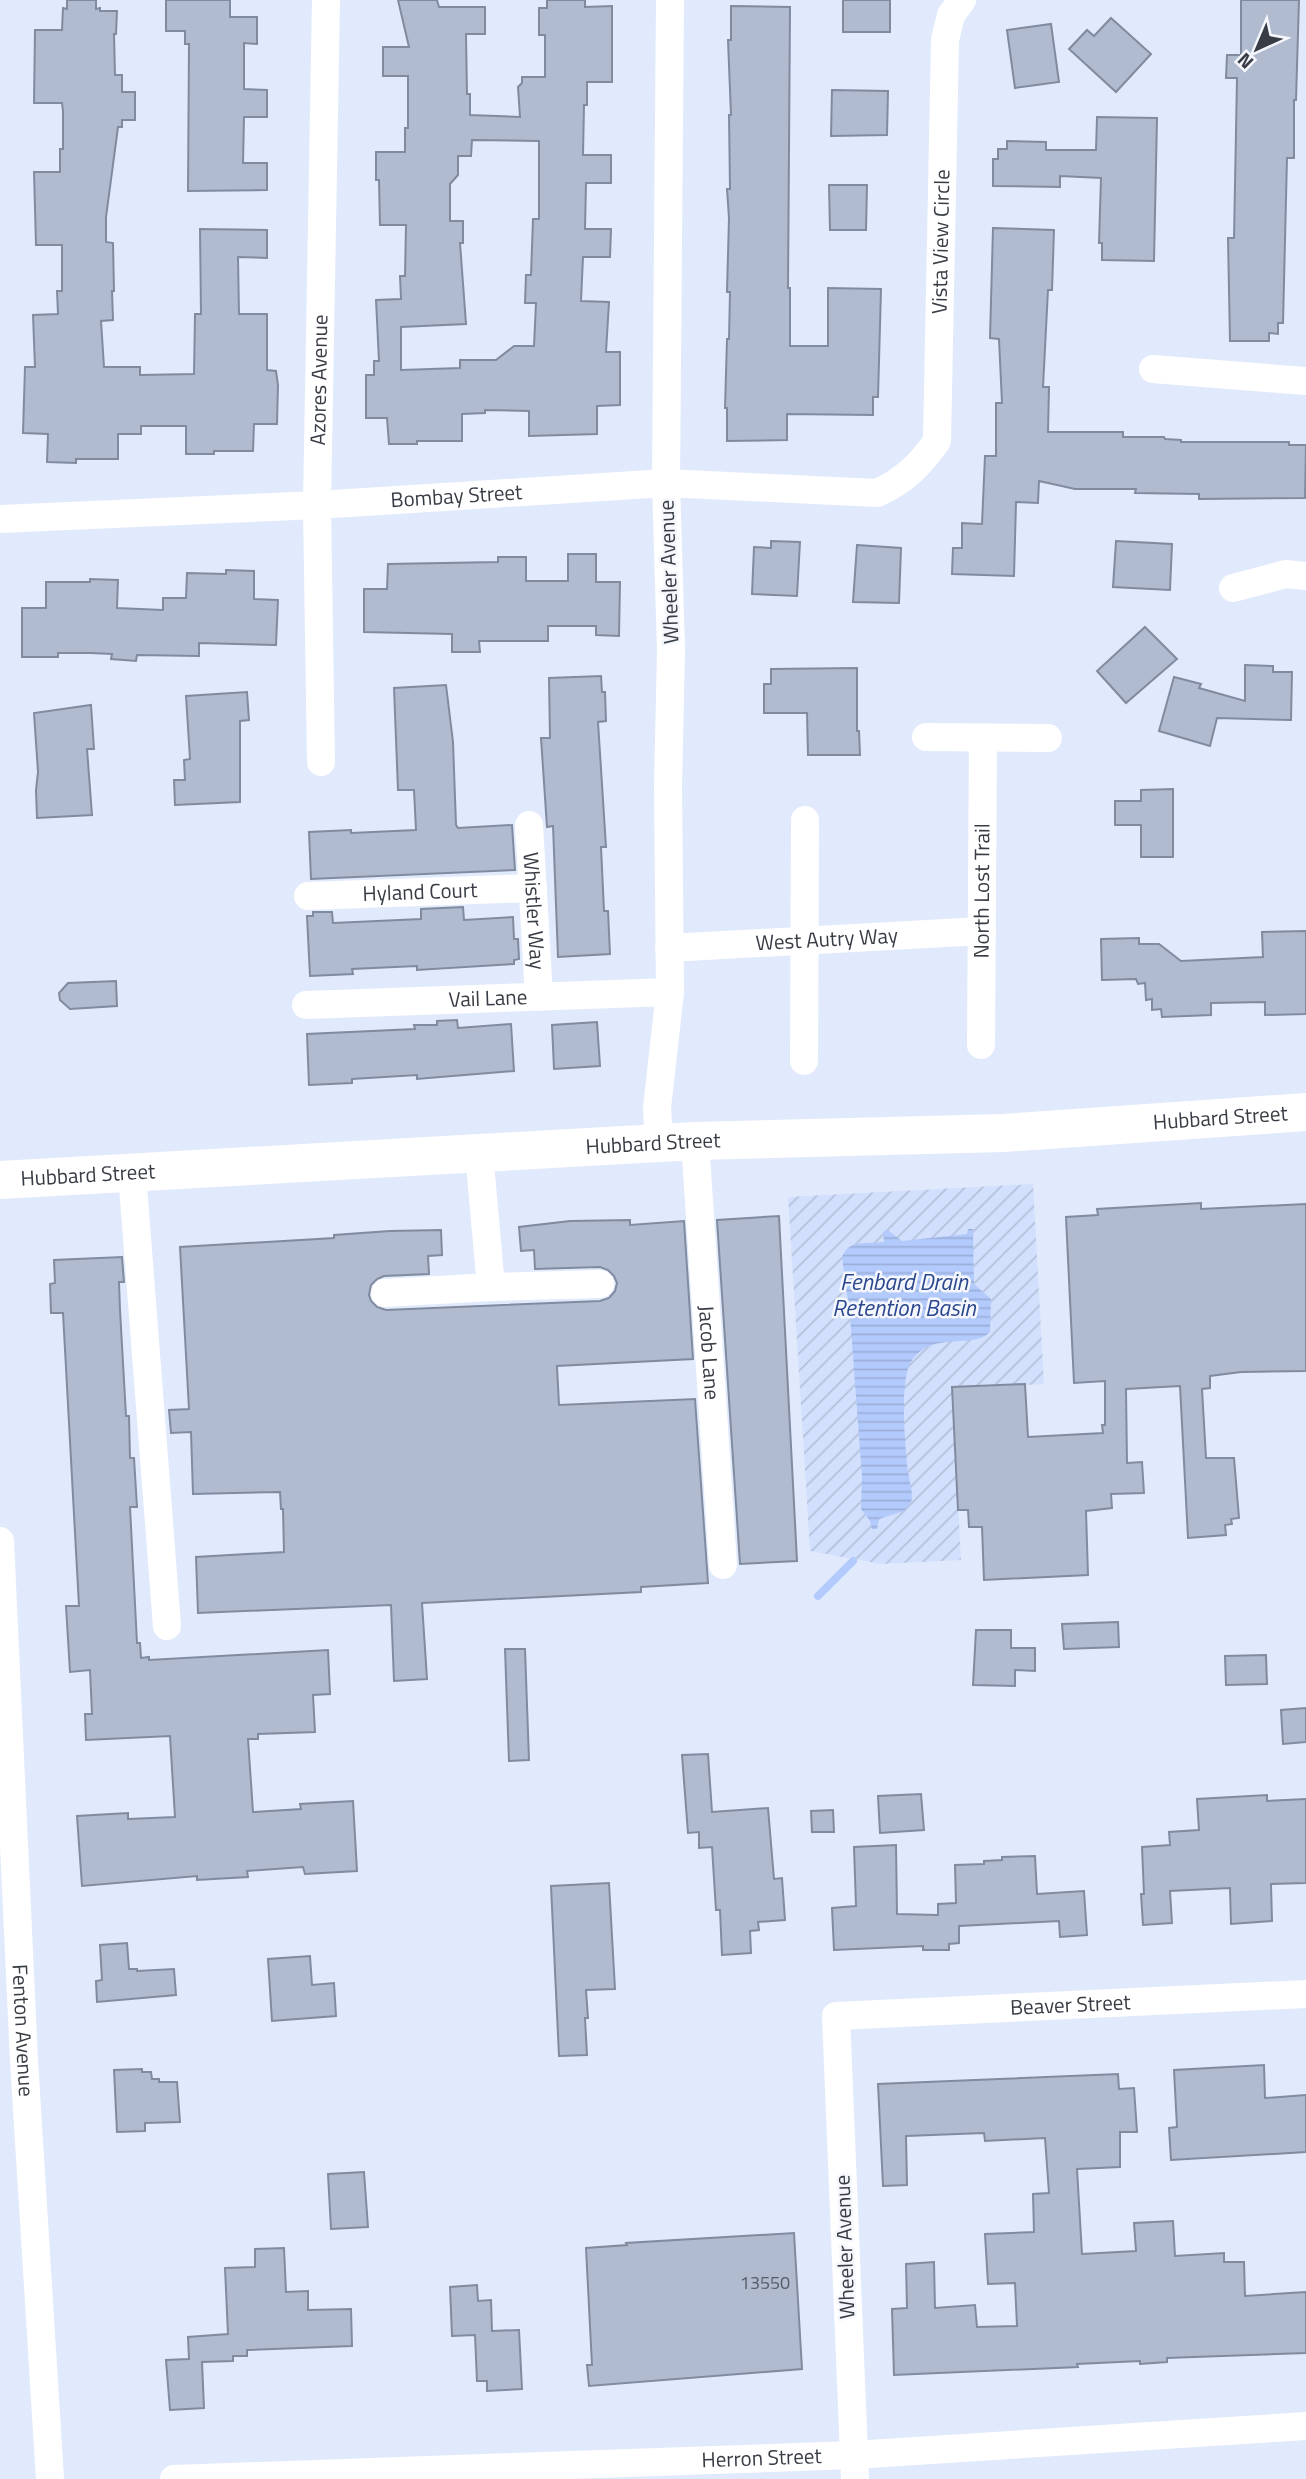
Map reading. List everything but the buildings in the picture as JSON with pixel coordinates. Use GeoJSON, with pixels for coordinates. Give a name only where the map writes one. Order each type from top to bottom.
{"type":"FeatureCollection","features":[{"type":"Feature","properties":{"kind":"main road","name":"Hubbard Street"},"geometry":{"type":"LineString","coordinates":[[0,1180],[677,1142],[1003,1133],[1306,1112]]}},
{"type":"Feature","properties":{"kind":"street","name":"Azores Avenue"},"geometry":{"type":"LineString","coordinates":[[321,762],[317,505],[326,0]]}},
{"type":"Feature","properties":{"kind":"street","name":"Wheeler Avenue"},"geometry":{"type":"LineString","coordinates":[[670,0],[666,484],[671,650],[668,787],[670,992],[657,1108],[677,1142]]}},
{"type":"Feature","properties":{"kind":"street","name":"Vista View Circle"},"geometry":{"type":"LineString","coordinates":[[909,475],[937,441],[946,40],[951,15],[962,0]]}},
{"type":"Feature","properties":{"kind":"street"},"geometry":{"type":"LineString","coordinates":[[1153,369],[1306,381]]}},
{"type":"Feature","properties":{"kind":"street","name":"Bombay Street"},"geometry":{"type":"LineString","coordinates":[[0,519],[317,505],[666,484],[877,493],[909,475]]}},
{"type":"Feature","properties":{"kind":"street"},"geometry":{"type":"LineString","coordinates":[[1233,588],[1286,574],[1306,576]]}},
{"type":"Feature","properties":{"kind":"street"},"geometry":{"type":"LineString","coordinates":[[926,737],[1048,738]]}},
{"type":"Feature","properties":{"kind":"street","name":"North Lost Trail"},"geometry":{"type":"LineString","coordinates":[[981,1045],[983,738]]}},
{"type":"Feature","properties":{"kind":"street"},"geometry":{"type":"LineString","coordinates":[[804,1061],[805,820]]}},
{"type":"Feature","properties":{"kind":"street","name":"Whistler Way"},"geometry":{"type":"LineString","coordinates":[[529,825],[539,996]]}},
{"type":"Feature","properties":{"kind":"street","name":"Hyland Court"},"geometry":{"type":"LineString","coordinates":[[308,896],[533,888]]}},
{"type":"Feature","properties":{"kind":"street","name":"West Autry Way"},"geometry":{"type":"LineString","coordinates":[[669,948],[982,931]]}},
{"type":"Feature","properties":{"kind":"street","name":"Vail Lane"},"geometry":{"type":"LineString","coordinates":[[306,1005],[670,992]]}},
{"type":"Feature","properties":{"kind":"street","name":"Jacob Lane"},"geometry":{"type":"LineString","coordinates":[[677,1142],[723,1565]]}},
{"type":"Feature","properties":{"kind":"street"},"geometry":{"type":"LineString","coordinates":[[479,1153],[491,1287]]}},
{"type":"Feature","properties":{"kind":"street"},"geometry":{"type":"LineString","coordinates":[[132,1172],[167,1626]]}},
{"type":"Feature","properties":{"kind":"street"},"geometry":{"type":"LineString","coordinates":[[385,1293],[600,1284]]}},
{"type":"Feature","properties":{"kind":"street","name":"Fenton Avenue"},"geometry":{"type":"LineString","coordinates":[[0,1541],[12,2062],[50,2479]]}},
{"type":"Feature","properties":{"kind":"street","name":"Beaver Street"},"geometry":{"type":"LineString","coordinates":[[836,2016],[1306,1994]]}},
{"type":"Feature","properties":{"kind":"street","name":"Wheeler Avenue"},"geometry":{"type":"LineString","coordinates":[[836,2016],[854,2467]]}},
{"type":"Feature","properties":{"kind":"street","name":"Herron Street"},"geometry":{"type":"LineString","coordinates":[[174,2479],[854,2467],[1306,2426]]}},
{"type":"Feature","properties":{"kind":"shaded area"},"geometry":{"type":"Polygon","coordinates":[[[1033,1184],[1044,1384],[952,1389],[961,1560],[881,1564],[810,1551],[788,1197],[1033,1184]]]}},
{"type":"Feature","properties":{"kind":"water","name":"Fenbard Drain Retention Basin"},"geometry":{"type":"Polygon","coordinates":[[[968,1229],[973,1229],[974,1284],[991,1299],[990,1332],[973,1340],[931,1346],[912,1360],[905,1382],[904,1413],[912,1499],[904,1511],[879,1519],[877,1529],[872,1529],[870,1521],[861,1509],[862,1477],[850,1316],[842,1258],[853,1245],[884,1242],[883,1232],[888,1230],[902,1241],[967,1234],[968,1229]]]}},
{"type":"Feature","properties":{"kind":"waterway"},"geometry":{"type":"LineString","coordinates":[[818,1596],[853,1561]]}}]}
